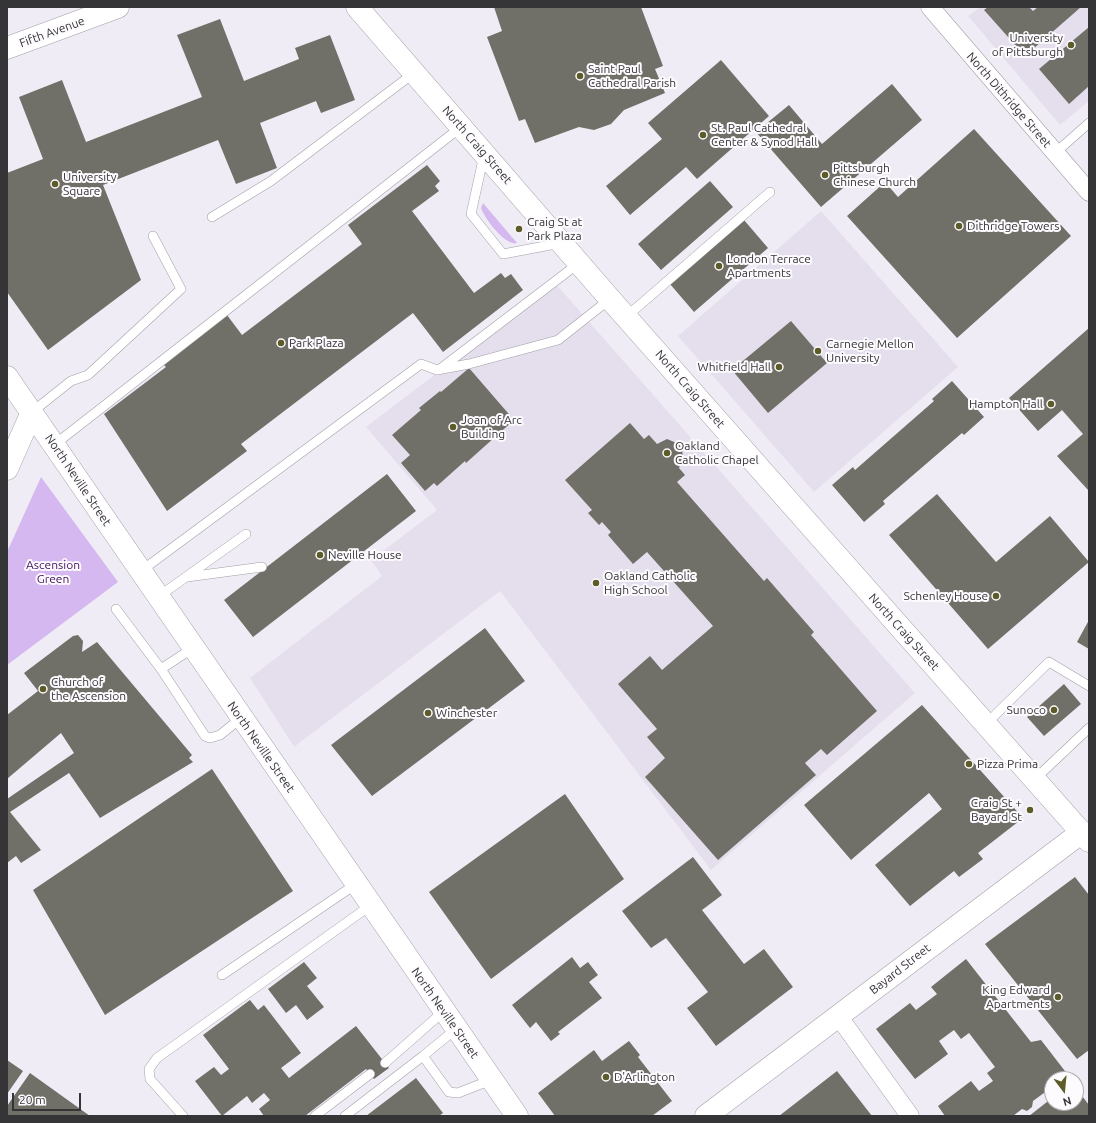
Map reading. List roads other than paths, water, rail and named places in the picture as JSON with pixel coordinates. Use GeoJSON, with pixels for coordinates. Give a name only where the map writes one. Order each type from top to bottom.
{"type":"FeatureCollection","features":[{"type":"Feature","properties":{"kind":"main road","name":"Fifth Avenue"},"geometry":{"type":"LineString","coordinates":[[7,48],[118,7]]}},
{"type":"Feature","properties":{"kind":"main road","name":"North Craig Street"},"geometry":{"type":"LineString","coordinates":[[357,7],[610,299],[1034,779],[1087,831]]}},
{"type":"Feature","properties":{"kind":"main road","name":"North Neville Street"},"geometry":{"type":"LineString","coordinates":[[7,377],[517,1116]]}},
{"type":"Feature","properties":{"kind":"main road"},"geometry":{"type":"LineString","coordinates":[[7,469],[32,412]]}},
{"type":"Feature","properties":{"kind":"main road","name":"Bayard Street"},"geometry":{"type":"LineString","coordinates":[[706,1116],[839,1017],[937,940],[1087,831]]}},
{"type":"Feature","properties":{"kind":"street","name":"North Dithridge Street"},"geometry":{"type":"LineString","coordinates":[[930,7],[1089,192]]}},
{"type":"Feature","properties":{"kind":"street"},"geometry":{"type":"LineString","coordinates":[[839,1017],[910,1116]]}},
{"type":"Feature","properties":{"kind":"lane"},"geometry":{"type":"LineString","coordinates":[[212,217],[271,181],[414,73]]}},
{"type":"Feature","properties":{"kind":"lane"},"geometry":{"type":"LineString","coordinates":[[1055,153],[1089,123]]}},
{"type":"Feature","properties":{"kind":"lane"},"geometry":{"type":"LineString","coordinates":[[54,445],[461,127]]}},
{"type":"Feature","properties":{"kind":"lane"},"geometry":{"type":"LineString","coordinates":[[484,154],[471,214],[503,254],[562,243]]}},
{"type":"Feature","properties":{"kind":"lane"},"geometry":{"type":"LineString","coordinates":[[626,317],[770,192]]}},
{"type":"Feature","properties":{"kind":"lane"},"geometry":{"type":"LineString","coordinates":[[32,412],[71,381],[88,375],[181,289],[153,236]]}},
{"type":"Feature","properties":{"kind":"lane"},"geometry":{"type":"LineString","coordinates":[[437,370],[579,263]]}},
{"type":"Feature","properties":{"kind":"lane"},"geometry":{"type":"LineString","coordinates":[[140,571],[421,364],[437,370],[469,364],[558,340],[610,299]]}},
{"type":"Feature","properties":{"kind":"lane"},"geometry":{"type":"LineString","coordinates":[[158,597],[246,534]]}},
{"type":"Feature","properties":{"kind":"lane"},"geometry":{"type":"LineString","coordinates":[[186,577],[262,566]]}},
{"type":"Feature","properties":{"kind":"lane"},"geometry":{"type":"LineString","coordinates":[[116,609],[161,669],[205,736],[210,738],[220,735],[241,718]]}},
{"type":"Feature","properties":{"kind":"lane"},"geometry":{"type":"LineString","coordinates":[[161,669],[193,648]]}},
{"type":"Feature","properties":{"kind":"lane"},"geometry":{"type":"LineString","coordinates":[[986,724],[1049,662],[1089,686]]}},
{"type":"Feature","properties":{"kind":"lane"},"geometry":{"type":"LineString","coordinates":[[1034,779],[1088,730]]}},
{"type":"Feature","properties":{"kind":"lane"},"geometry":{"type":"LineString","coordinates":[[222,975],[356,884]]}},
{"type":"Feature","properties":{"kind":"lane"},"geometry":{"type":"LineString","coordinates":[[183,1116],[150,1079],[148,1069],[157,1058],[371,906]]}},
{"type":"Feature","properties":{"kind":"lane"},"geometry":{"type":"LineString","coordinates":[[385,1063],[444,1011]]}},
{"type":"Feature","properties":{"kind":"lane"},"geometry":{"type":"LineString","coordinates":[[345,1116],[456,1029]]}},
{"type":"Feature","properties":{"kind":"lane"},"geometry":{"type":"LineString","coordinates":[[423,1056],[449,1092],[458,1093],[491,1080]]}},
{"type":"Feature","properties":{"kind":"lane"},"geometry":{"type":"LineString","coordinates":[[315,1116],[370,1074]]}},
{"type":"Feature","properties":{"kind":"place","name":"University of Pittsburgh"},"geometry":{"type":"Point","coordinates":[1071,45]}},
{"type":"Feature","properties":{"kind":"place","name":"Saint Paul Cathedral Parish"},"geometry":{"type":"Point","coordinates":[580,76]}},
{"type":"Feature","properties":{"kind":"place","name":"St. Paul Cathedral Center & Synod Hall"},"geometry":{"type":"Point","coordinates":[703,135]}},
{"type":"Feature","properties":{"kind":"place","name":"Pittsburgh Chinese Church"},"geometry":{"type":"Point","coordinates":[825,175]}},
{"type":"Feature","properties":{"kind":"place","name":"University Square"},"geometry":{"type":"Point","coordinates":[55,184]}},
{"type":"Feature","properties":{"kind":"place","name":"Dithridge Towers"},"geometry":{"type":"Point","coordinates":[959,226]}},
{"type":"Feature","properties":{"kind":"place","name":"Craig St at Park Plaza"},"geometry":{"type":"Point","coordinates":[519,229]}},
{"type":"Feature","properties":{"kind":"place","name":"London Terrace Apartments"},"geometry":{"type":"Point","coordinates":[719,266]}},
{"type":"Feature","properties":{"kind":"place","name":"Park Plaza"},"geometry":{"type":"Point","coordinates":[281,343]}},
{"type":"Feature","properties":{"kind":"place","name":"Carnegie Mellon University"},"geometry":{"type":"Point","coordinates":[818,351]}},
{"type":"Feature","properties":{"kind":"place","name":"Whitfield Hall"},"geometry":{"type":"Point","coordinates":[779,367]}},
{"type":"Feature","properties":{"kind":"place","name":"Hampton Hall"},"geometry":{"type":"Point","coordinates":[1051,404]}},
{"type":"Feature","properties":{"kind":"place","name":"Joan of Arc Building"},"geometry":{"type":"Point","coordinates":[453,427]}},
{"type":"Feature","properties":{"kind":"place","name":"Oakland Catholic Chapel"},"geometry":{"type":"Point","coordinates":[667,453]}},
{"type":"Feature","properties":{"kind":"place","name":"Neville House"},"geometry":{"type":"Point","coordinates":[320,555]}},
{"type":"Feature","properties":{"kind":"place","name":"Oakland Catholic High School"},"geometry":{"type":"Point","coordinates":[596,583]}},
{"type":"Feature","properties":{"kind":"place","name":"Schenley House"},"geometry":{"type":"Point","coordinates":[996,596]}},
{"type":"Feature","properties":{"kind":"place","name":"Church of the Ascension"},"geometry":{"type":"Point","coordinates":[43,689]}},
{"type":"Feature","properties":{"kind":"place","name":"Sunoco"},"geometry":{"type":"Point","coordinates":[1054,710]}},
{"type":"Feature","properties":{"kind":"place","name":"Winchester"},"geometry":{"type":"Point","coordinates":[428,713]}},
{"type":"Feature","properties":{"kind":"place","name":"Pizza Prima"},"geometry":{"type":"Point","coordinates":[969,764]}},
{"type":"Feature","properties":{"kind":"place","name":"Craig St + Bayard St"},"geometry":{"type":"Point","coordinates":[1030,810]}},
{"type":"Feature","properties":{"kind":"place","name":"King Edward Apartments"},"geometry":{"type":"Point","coordinates":[1058,997]}},
{"type":"Feature","properties":{"kind":"place","name":"D'Arlington"},"geometry":{"type":"Point","coordinates":[606,1077]}},
{"type":"Feature","properties":{"kind":"park label","name":"Ascension Green"},"geometry":{"type":"Point","coordinates":[53,572]}}]}
